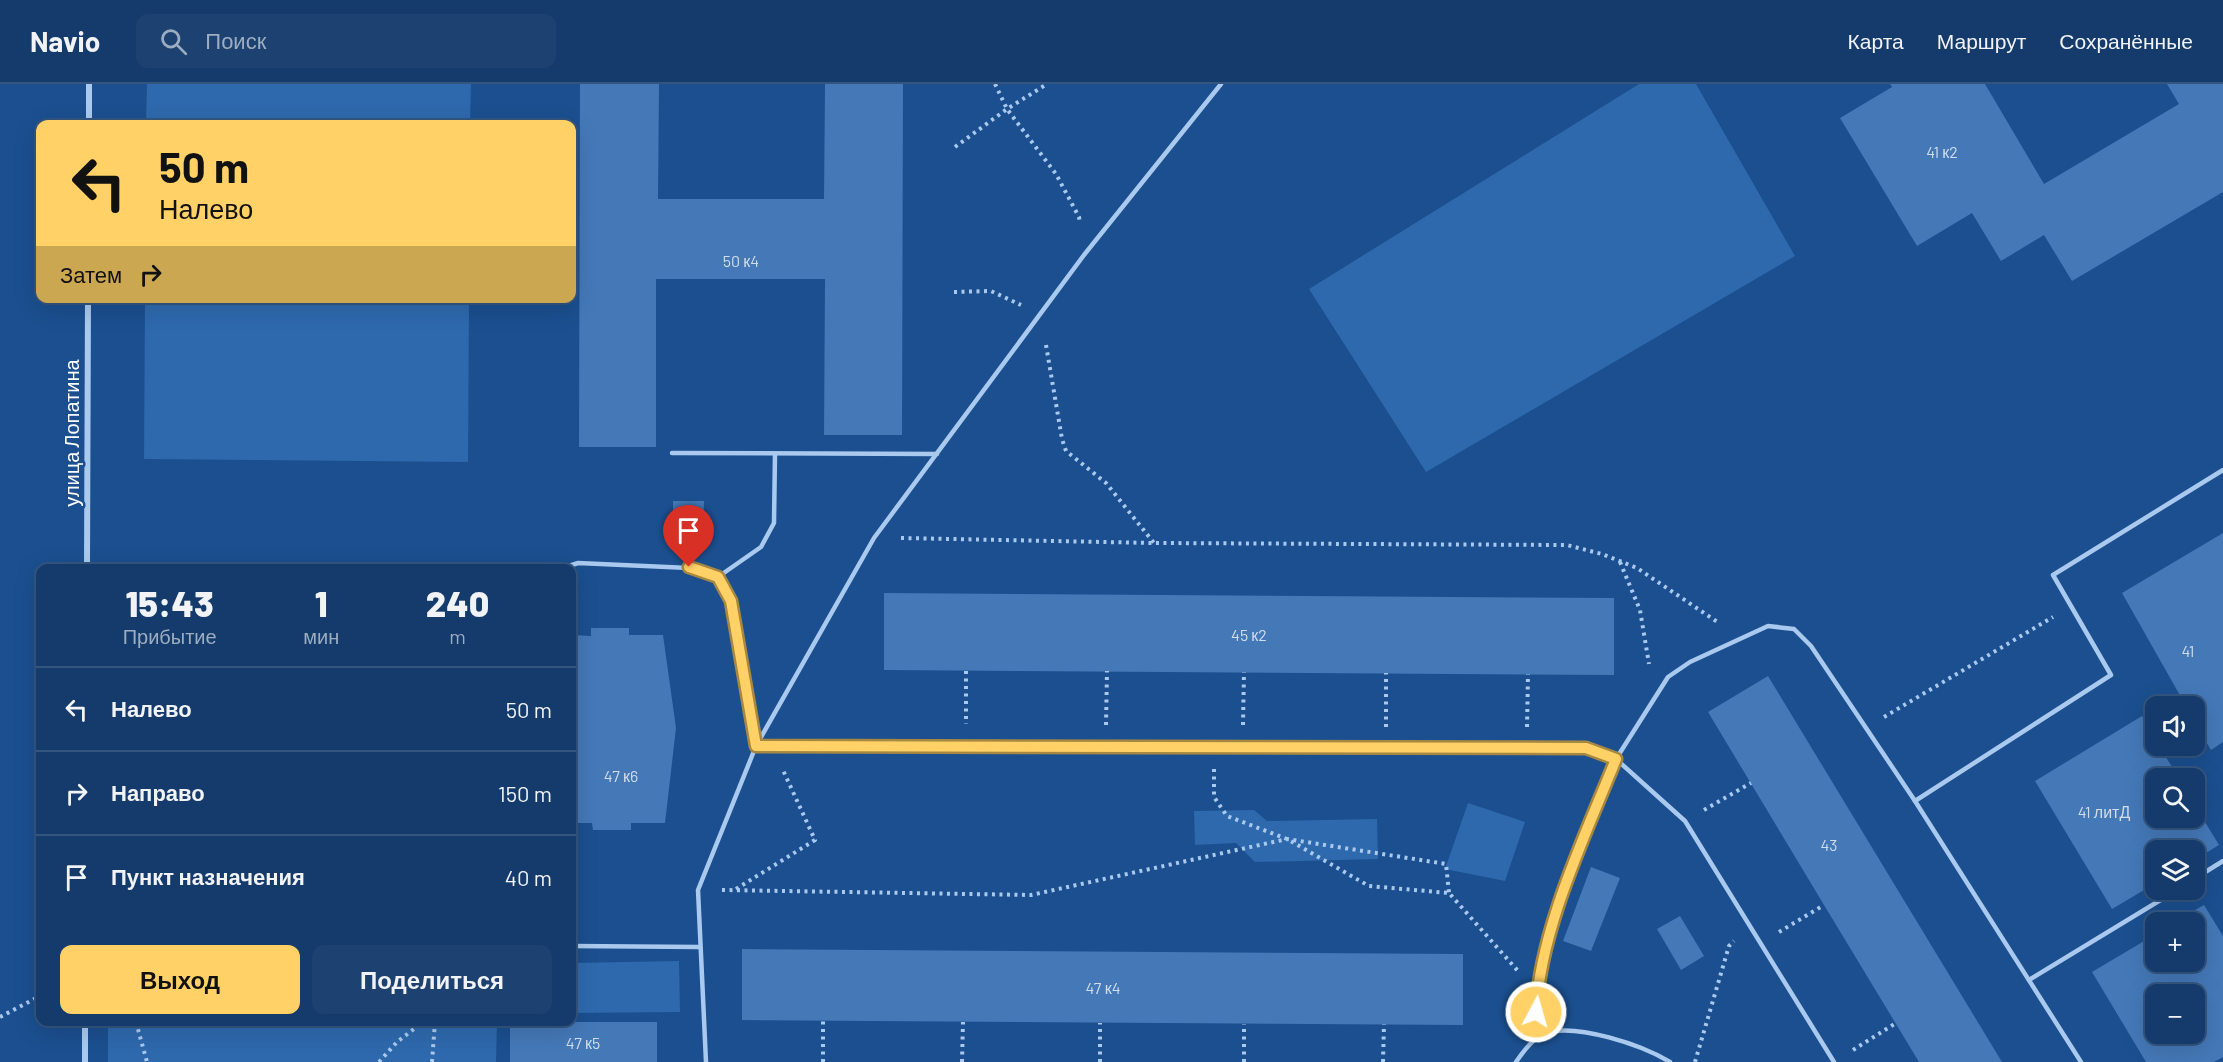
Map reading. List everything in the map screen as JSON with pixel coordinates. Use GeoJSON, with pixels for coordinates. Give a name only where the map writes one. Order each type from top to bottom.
{"type":"FeatureCollection","features":[{"type":"Feature","properties":{"kind":"street"},"geometry":{"type":"LineString","coordinates":[[89,84],[89,120]]}},
{"type":"Feature","properties":{"kind":"street","name":"улица Лопатина"},"geometry":{"type":"LineString","coordinates":[[87,564],[88,303]]}},
{"type":"Feature","properties":{"kind":"street"},"geometry":{"type":"LineString","coordinates":[[85,1026],[85,1062]]}},
{"type":"Feature","properties":{"kind":"lane"},"geometry":{"type":"LineString","coordinates":[[706,1062],[698,890],[756,746],[874,538],[1084,255],[1221,84]]}},
{"type":"Feature","properties":{"kind":"lane"},"geometry":{"type":"LineString","coordinates":[[672,453],[937,454]]}},
{"type":"Feature","properties":{"kind":"lane"},"geometry":{"type":"LineString","coordinates":[[718,577],[761,547],[774,523],[775,454]]}},
{"type":"Feature","properties":{"kind":"lane"},"geometry":{"type":"LineString","coordinates":[[1915,801],[2111,675],[2053,575],[2223,470]]}},
{"type":"Feature","properties":{"kind":"lane"},"geometry":{"type":"LineString","coordinates":[[575,564],[689,567],[718,577],[731,601],[756,746]]}},
{"type":"Feature","properties":{"kind":"lane"},"geometry":{"type":"LineString","coordinates":[[1543,1033],[1536,1012],[1537,991],[1562,891],[1616,759],[1654,695],[1668,677],[1690,662],[1768,626],[1794,629],[1811,646],[1915,801],[2081,1062]]}},
{"type":"Feature","properties":{"kind":"lane"},"geometry":{"type":"LineString","coordinates":[[756,746],[1586,748],[1616,759],[1685,821],[1834,1062]]}},
{"type":"Feature","properties":{"kind":"lane"},"geometry":{"type":"LineString","coordinates":[[2205,872],[2223,861]]}},
{"type":"Feature","properties":{"kind":"lane"},"geometry":{"type":"LineString","coordinates":[[2029,980],[2161,900]]}},
{"type":"Feature","properties":{"kind":"lane"},"geometry":{"type":"LineString","coordinates":[[576,946],[699,947]]}},
{"type":"Feature","properties":{"kind":"lane"},"geometry":{"type":"LineString","coordinates":[[1516,1062],[1543,1033],[1566,1030],[1591,1034],[1658,1054],[1670,1062]]}},
{"type":"Feature","properties":{"kind":"path"},"geometry":{"type":"LineString","coordinates":[[995,84],[1008,109],[1056,174],[1079,217],[1084,255]]}},
{"type":"Feature","properties":{"kind":"path"},"geometry":{"type":"LineString","coordinates":[[955,147],[1047,84]]}},
{"type":"Feature","properties":{"kind":"path"},"geometry":{"type":"LineString","coordinates":[[954,292],[991,291],[1041,315],[1066,451],[1106,483],[1154,543]]}},
{"type":"Feature","properties":{"kind":"path"},"geometry":{"type":"LineString","coordinates":[[874,538],[1154,543],[1567,545],[1637,568],[1742,637]]}},
{"type":"Feature","properties":{"kind":"path"},"geometry":{"type":"LineString","coordinates":[[1620,561],[1640,610],[1654,695]]}},
{"type":"Feature","properties":{"kind":"path"},"geometry":{"type":"LineString","coordinates":[[1865,728],[2071,606]]}},
{"type":"Feature","properties":{"kind":"path"},"geometry":{"type":"LineString","coordinates":[[966,671],[966,746]]}},
{"type":"Feature","properties":{"kind":"path"},"geometry":{"type":"LineString","coordinates":[[1106,747],[1107,672]]}},
{"type":"Feature","properties":{"kind":"path"},"geometry":{"type":"LineString","coordinates":[[1243,747],[1244,672]]}},
{"type":"Feature","properties":{"kind":"path"},"geometry":{"type":"LineString","coordinates":[[1386,673],[1386,748]]}},
{"type":"Feature","properties":{"kind":"path"},"geometry":{"type":"LineString","coordinates":[[1526,748],[1528,674]]}},
{"type":"Feature","properties":{"kind":"path"},"geometry":{"type":"LineString","coordinates":[[734,890],[815,840],[772,746]]}},
{"type":"Feature","properties":{"kind":"path"},"geometry":{"type":"LineString","coordinates":[[1214,747],[1214,797],[1227,816],[1287,839],[1369,886],[1449,893]]}},
{"type":"Feature","properties":{"kind":"path"},"geometry":{"type":"LineString","coordinates":[[1685,821],[1750,783]]}},
{"type":"Feature","properties":{"kind":"path"},"geometry":{"type":"LineString","coordinates":[[698,890],[1031,895],[1287,839],[1446,864],[1449,893],[1537,991]]}},
{"type":"Feature","properties":{"kind":"path"},"geometry":{"type":"LineString","coordinates":[[1761,943],[1824,905]]}},
{"type":"Feature","properties":{"kind":"path"},"geometry":{"type":"LineString","coordinates":[[1695,1062],[1729,946],[1750,924]]}},
{"type":"Feature","properties":{"kind":"path"},"geometry":{"type":"LineString","coordinates":[[0,1017],[36,998]]}},
{"type":"Feature","properties":{"kind":"path"},"geometry":{"type":"LineString","coordinates":[[823,1062],[824,1021]]}},
{"type":"Feature","properties":{"kind":"path"},"geometry":{"type":"LineString","coordinates":[[962,1062],[963,1022]]}},
{"type":"Feature","properties":{"kind":"path"},"geometry":{"type":"LineString","coordinates":[[1100,1023],[1100,1062]]}},
{"type":"Feature","properties":{"kind":"path"},"geometry":{"type":"LineString","coordinates":[[1834,1062],[1896,1023]]}},
{"type":"Feature","properties":{"kind":"path"},"geometry":{"type":"LineString","coordinates":[[1244,1024],[1244,1062]]}},
{"type":"Feature","properties":{"kind":"path"},"geometry":{"type":"LineString","coordinates":[[1383,1062],[1384,1024]]}},
{"type":"Feature","properties":{"kind":"path"},"geometry":{"type":"LineString","coordinates":[[137,1026],[147,1062]]}},
{"type":"Feature","properties":{"kind":"path"},"geometry":{"type":"LineString","coordinates":[[379,1062],[397,1042],[418,1026]]}},
{"type":"Feature","properties":{"kind":"path"},"geometry":{"type":"LineString","coordinates":[[432,1062],[435,1026]]}},
{"type":"Feature","properties":{"kind":"shaded area"},"geometry":{"type":"Polygon","coordinates":[[[147,84],[471,84],[470,120],[146,120],[147,84]]]}},
{"type":"Feature","properties":{"kind":"shaded area"},"geometry":{"type":"Polygon","coordinates":[[[1639,84],[1696,84],[1795,256],[1426,472],[1309,289],[1639,84]]]}},
{"type":"Feature","properties":{"kind":"shaded area"},"geometry":{"type":"Polygon","coordinates":[[[145,303],[469,303],[468,462],[144,459],[145,303]]]}},
{"type":"Feature","properties":{"kind":"shaded area"},"geometry":{"type":"Polygon","coordinates":[[[1468,803],[1525,822],[1505,881],[1445,869],[1468,803]]]}},
{"type":"Feature","properties":{"kind":"shaded area"},"geometry":{"type":"Polygon","coordinates":[[[1254,810],[1267,821],[1377,819],[1378,859],[1255,862],[1236,843],[1195,845],[1194,811],[1254,810]]]}},
{"type":"Feature","properties":{"kind":"shaded area"},"geometry":{"type":"Polygon","coordinates":[[[679,961],[680,1012],[576,1013],[576,963],[679,961]]]}},
{"type":"Feature","properties":{"kind":"shaded area"},"geometry":{"type":"Polygon","coordinates":[[[108,1026],[497,1026],[496,1062],[108,1062],[108,1026]]]}},
{"type":"Feature","properties":{"kind":"building"},"geometry":{"type":"Polygon","coordinates":[[[580,84],[659,84],[658,199],[824,199],[825,84],[903,84],[902,435],[824,435],[825,279],[656,279],[656,447],[579,447],[580,84]]]}},
{"type":"Feature","properties":{"kind":"building"},"geometry":{"type":"Polygon","coordinates":[[[1890,84],[1985,84],[2044,184],[2179,104],[2167,84],[2223,84],[2223,192],[2072,281],[2044,235],[2001,261],[1972,213],[1917,246],[1840,118],[1892,87],[1890,84]]]}},
{"type":"Feature","properties":{"kind":"building"},"geometry":{"type":"Polygon","coordinates":[[[673,501],[704,501],[703,535],[673,535],[673,501]]]}},
{"type":"Feature","properties":{"kind":"building"},"geometry":{"type":"Polygon","coordinates":[[[2223,533],[2223,742],[2211,750],[2205,740],[2205,696],[2180,696],[2122,593],[2223,533]]]}},
{"type":"Feature","properties":{"kind":"building"},"geometry":{"type":"Polygon","coordinates":[[[884,593],[1614,598],[1614,675],[884,670],[884,593]]]}},
{"type":"Feature","properties":{"kind":"building"},"geometry":{"type":"Polygon","coordinates":[[[591,628],[629,628],[629,635],[663,635],[676,728],[665,823],[631,823],[631,830],[593,830],[592,823],[576,823],[576,635],[591,636],[591,628]]]}},
{"type":"Feature","properties":{"kind":"building"},"geometry":{"type":"Polygon","coordinates":[[[1768,676],[2002,1062],[1919,1062],[1708,712],[1768,676]]]}},
{"type":"Feature","properties":{"kind":"building"},"geometry":{"type":"Polygon","coordinates":[[[2142,716],[2145,721],[2145,756],[2165,756],[2173,768],[2145,768],[2145,828],[2205,828],[2205,822],[2219,845],[2205,853],[2205,840],[2145,840],[2145,890],[2112,909],[2035,781],[2142,716]]]}},
{"type":"Feature","properties":{"kind":"building"},"geometry":{"type":"Polygon","coordinates":[[[1591,867],[1620,878],[1591,951],[1563,941],[1591,867]]]}},
{"type":"Feature","properties":{"kind":"building"},"geometry":{"type":"Polygon","coordinates":[[[2204,905],[2223,936],[2223,1057],[2214,1062],[2146,1062],[2092,972],[2145,941],[2145,972],[2205,972],[2205,912],[2192,912],[2204,905]]]}},
{"type":"Feature","properties":{"kind":"building"},"geometry":{"type":"Polygon","coordinates":[[[1680,916],[1704,956],[1681,970],[1657,929],[1680,916]]]}},
{"type":"Feature","properties":{"kind":"building"},"geometry":{"type":"Polygon","coordinates":[[[742,949],[1463,954],[1463,1025],[742,1020],[742,949]]]}},
{"type":"Feature","properties":{"kind":"building"},"geometry":{"type":"Polygon","coordinates":[[[576,1022],[657,1022],[657,1062],[510,1062],[510,1026],[576,1026],[576,1022]]]}},
{"type":"Feature","properties":{"kind":"route"},"geometry":{"type":"LineString","coordinates":[[689,567],[718,577],[731,601],[756,746],[1586,748],[1616,759],[1562,891],[1537,991],[1536,1012]]}}]}
